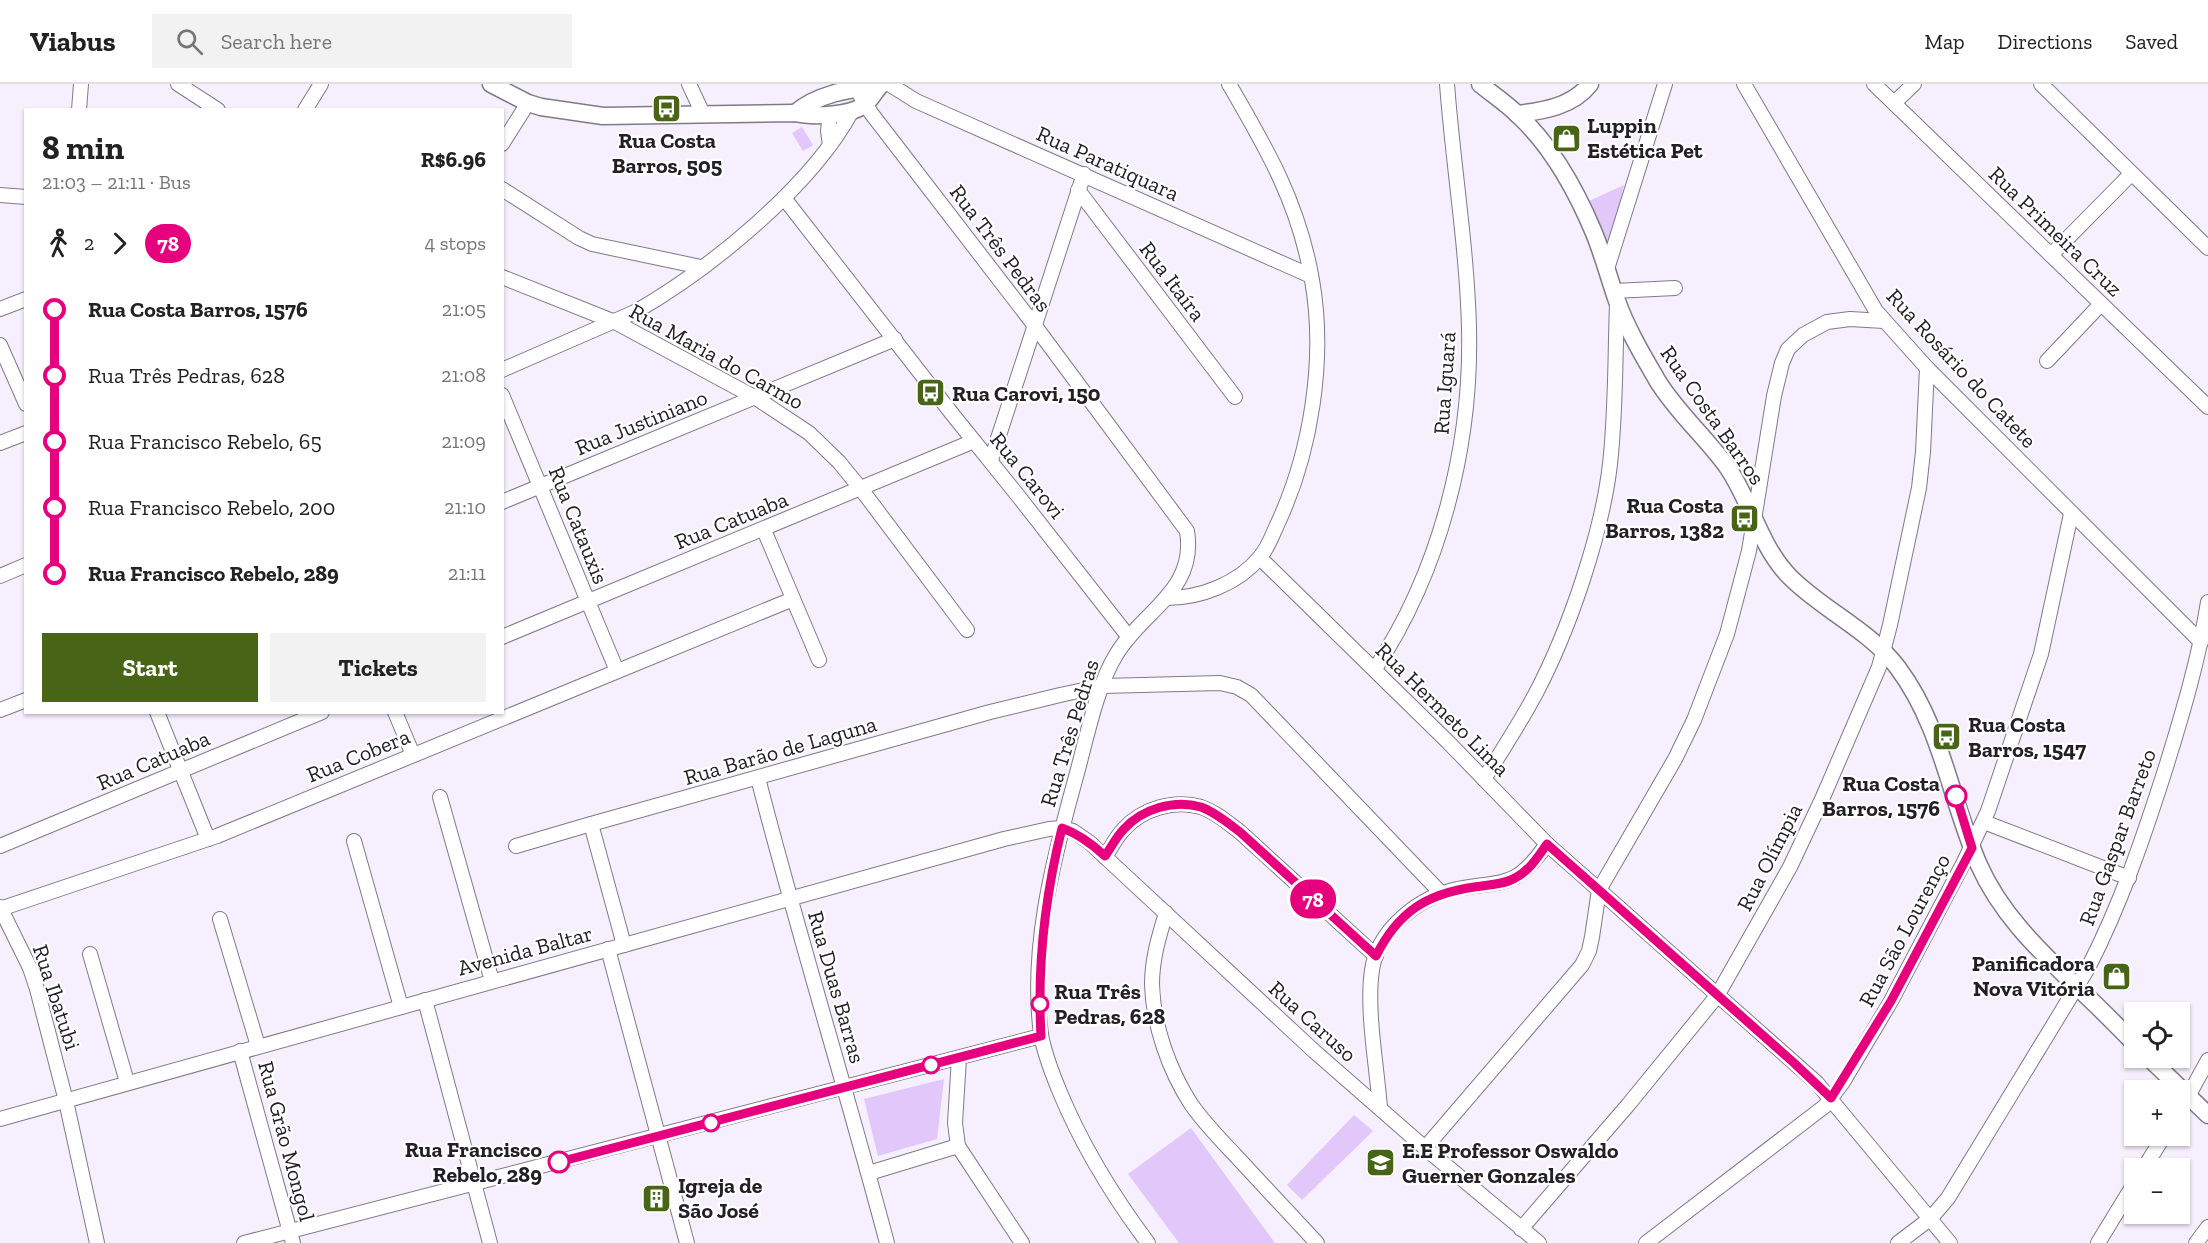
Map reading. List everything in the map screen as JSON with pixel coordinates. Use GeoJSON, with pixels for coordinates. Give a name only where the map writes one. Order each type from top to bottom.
{"type":"FeatureCollection","features":[{"type":"Feature","properties":{"kind":"main road"},"geometry":{"type":"LineString","coordinates":[[491,84],[528,103],[603,116],[830,114],[859,108],[883,86]]}},
{"type":"Feature","properties":{"kind":"main road","name":"Rua Costa Barros"},"geometry":{"type":"LineString","coordinates":[[1480,84],[1518,114],[1563,171],[1593,232],[1615,297],[1634,339],[1659,384],[1677,410],[1728,469],[1764,540],[1788,575],[1813,598],[1870,639],[1898,667],[1924,709],[1940,749],[1972,848],[1993,893],[2010,917],[2047,959],[2124,1033]]}},
{"type":"Feature","properties":{"kind":"main road"},"geometry":{"type":"LineString","coordinates":[[1518,114],[1543,111],[1564,104],[1584,91],[1590,84]]}},
{"type":"Feature","properties":{"kind":"main road"},"geometry":{"type":"LineString","coordinates":[[795,113],[829,90],[883,86]]}},
{"type":"Feature","properties":{"kind":"main road"},"geometry":{"type":"LineString","coordinates":[[830,114],[836,103],[853,87]]}},
{"type":"Feature","properties":{"kind":"main road"},"geometry":{"type":"LineString","coordinates":[[2160,1068],[2173,1080]]}},
{"type":"Feature","properties":{"kind":"main road"},"geometry":{"type":"LineString","coordinates":[[2190,1097],[2208,1115]]}},
{"type":"Feature","properties":{"kind":"street"},"geometry":{"type":"LineString","coordinates":[[79,108],[81,84]]}},
{"type":"Feature","properties":{"kind":"street"},"geometry":{"type":"LineString","coordinates":[[178,84],[215,108]]}},
{"type":"Feature","properties":{"kind":"street"},"geometry":{"type":"LineString","coordinates":[[306,108],[321,84]]}},
{"type":"Feature","properties":{"kind":"street"},"geometry":{"type":"LineString","coordinates":[[688,84],[703,114]]}},
{"type":"Feature","properties":{"kind":"street"},"geometry":{"type":"LineString","coordinates":[[1167,598],[1184,598],[1218,587],[1235,579],[1260,558],[1288,502],[1305,446],[1312,408],[1316,361],[1311,276],[1293,208],[1281,176],[1229,84]]}},
{"type":"Feature","properties":{"kind":"street","name":"Rua Iguará"},"geometry":{"type":"LineString","coordinates":[[1375,669],[1401,623],[1444,522],[1465,413],[1469,353],[1468,308],[1447,84]]}},
{"type":"Feature","properties":{"kind":"street"},"geometry":{"type":"LineString","coordinates":[[1607,269],[1665,84]]}},
{"type":"Feature","properties":{"kind":"street","name":"Rua Rosário do Catete"},"geometry":{"type":"LineString","coordinates":[[1744,84],[1857,279],[1884,321],[1927,368],[2071,514],[2201,642]]}},
{"type":"Feature","properties":{"kind":"street","name":"Rua Primeira Cruz"},"geometry":{"type":"LineString","coordinates":[[1874,84],[2208,407]]}},
{"type":"Feature","properties":{"kind":"street"},"geometry":{"type":"LineString","coordinates":[[1894,103],[1914,84]]}},
{"type":"Feature","properties":{"kind":"street"},"geometry":{"type":"LineString","coordinates":[[2041,84],[2208,248]]}},
{"type":"Feature","properties":{"kind":"street","name":"Rua Paratiquara"},"geometry":{"type":"LineString","coordinates":[[883,86],[1311,276]]}},
{"type":"Feature","properties":{"kind":"street","name":"Rua Três Pedras"},"geometry":{"type":"LineString","coordinates":[[853,87],[859,108],[1035,326],[1179,517],[1187,531],[1188,550],[1184,571],[1175,588],[1128,636],[1111,664],[1102,686],[1062,828],[1044,920],[1039,988],[1041,1036],[1055,1080],[1074,1126],[1109,1188],[1148,1243]]}},
{"type":"Feature","properties":{"kind":"street"},"geometry":{"type":"LineString","coordinates":[[504,141],[528,103]]}},
{"type":"Feature","properties":{"kind":"street"},"geometry":{"type":"LineString","coordinates":[[504,369],[615,322],[653,302],[701,267],[784,198],[859,108]]}},
{"type":"Feature","properties":{"kind":"street"},"geometry":{"type":"LineString","coordinates":[[830,114],[828,131],[830,145]]}},
{"type":"Feature","properties":{"kind":"street"},"geometry":{"type":"LineString","coordinates":[[991,460],[1084,174]]}},
{"type":"Feature","properties":{"kind":"street"},"geometry":{"type":"LineString","coordinates":[[2051,255],[2131,174]]}},
{"type":"Feature","properties":{"kind":"street"},"geometry":{"type":"LineString","coordinates":[[504,190],[592,244],[701,267]]}},
{"type":"Feature","properties":{"kind":"street","name":"Rua Itaíra"},"geometry":{"type":"LineString","coordinates":[[1078,190],[1235,397]]}},
{"type":"Feature","properties":{"kind":"street"},"geometry":{"type":"LineString","coordinates":[[0,195],[24,197]]}},
{"type":"Feature","properties":{"kind":"street","name":"Rua Carovi"},"geometry":{"type":"LineString","coordinates":[[784,198],[1128,636]]}},
{"type":"Feature","properties":{"kind":"street","name":"Rua Maria do Carmo"},"geometry":{"type":"LineString","coordinates":[[504,278],[615,322],[756,398],[809,433],[839,462],[861,489],[967,630]]}},
{"type":"Feature","properties":{"kind":"street"},"geometry":{"type":"LineString","coordinates":[[1484,779],[1525,713],[1552,662],[1591,550],[1610,463],[1615,297],[1675,288]]}},
{"type":"Feature","properties":{"kind":"street"},"geometry":{"type":"LineString","coordinates":[[0,309],[24,300]]}},
{"type":"Feature","properties":{"kind":"street"},"geometry":{"type":"LineString","coordinates":[[2047,361],[2101,304]]}},
{"type":"Feature","properties":{"kind":"street"},"geometry":{"type":"LineString","coordinates":[[1425,1148],[1582,964],[1589,951],[1599,890],[1660,787],[1694,720],[1727,634],[1743,579],[1755,519],[1774,396],[1788,349],[1803,335],[1827,322],[1850,319],[1884,321]]}},
{"type":"Feature","properties":{"kind":"street","name":"Rua Justiniano"},"geometry":{"type":"LineString","coordinates":[[504,501],[895,339]]}},
{"type":"Feature","properties":{"kind":"street"},"geometry":{"type":"LineString","coordinates":[[0,345],[24,399]]}},
{"type":"Feature","properties":{"kind":"street","name":"Rua Olímpia"},"geometry":{"type":"LineString","coordinates":[[1521,1229],[1643,1087],[1717,996],[1770,904],[1809,828],[1849,740],[1884,651],[1907,554],[1919,488],[1924,441],[1927,368]]}},
{"type":"Feature","properties":{"kind":"street","name":"Rua Catauxis"},"geometry":{"type":"LineString","coordinates":[[504,400],[617,671]]}},
{"type":"Feature","properties":{"kind":"street"},"geometry":{"type":"LineString","coordinates":[[0,443],[24,434]]}},
{"type":"Feature","properties":{"kind":"street","name":"Rua Catuaba"},"geometry":{"type":"LineString","coordinates":[[504,636],[975,441]]}},
{"type":"Feature","properties":{"kind":"street","name":"Rua São Lourenço"},"geometry":{"type":"LineString","coordinates":[[1646,1243],[1818,1113],[1831,1098],[1891,1001],[1972,848],[2010,752],[2042,654],[2071,514]]}},
{"type":"Feature","properties":{"kind":"street"},"geometry":{"type":"LineString","coordinates":[[764,530],[819,660]]}},
{"type":"Feature","properties":{"kind":"street","name":"Rua Hermeto Lima"},"geometry":{"type":"LineString","coordinates":[[1260,558],[1375,669],[1547,844],[1831,1098],[1950,1243]]}},
{"type":"Feature","properties":{"kind":"street"},"geometry":{"type":"LineString","coordinates":[[0,576],[24,566]]}},
{"type":"Feature","properties":{"kind":"street","name":"Rua Cobera"},"geometry":{"type":"LineString","coordinates":[[0,908],[208,839],[793,599]]}},
{"type":"Feature","properties":{"kind":"street","name":"Rua Gaspar Barreto"},"geometry":{"type":"LineString","coordinates":[[1898,1243],[1931,1218],[1948,1198],[2101,942],[2129,878],[2180,721],[2201,642],[2208,602]]}},
{"type":"Feature","properties":{"kind":"street","name":"Rua Barão de Laguna"},"geometry":{"type":"LineString","coordinates":[[516,846],[990,712],[1102,686],[1220,683],[1237,687],[1251,695],[1441,893]]}},
{"type":"Feature","properties":{"kind":"street"},"geometry":{"type":"LineString","coordinates":[[0,710],[24,701]]}},
{"type":"Feature","properties":{"kind":"street"},"geometry":{"type":"LineString","coordinates":[[158,714],[208,839]]}},
{"type":"Feature","properties":{"kind":"street","name":"Rua Catuaba"},"geometry":{"type":"LineString","coordinates":[[0,846],[317,714]]}},
{"type":"Feature","properties":{"kind":"street"},"geometry":{"type":"LineString","coordinates":[[396,714],[413,755]]}},
{"type":"Feature","properties":{"kind":"street","name":"Rua Duas Barras"},"geometry":{"type":"LineString","coordinates":[[758,778],[789,898],[845,1088],[887,1243]]}},
{"type":"Feature","properties":{"kind":"street"},"geometry":{"type":"LineString","coordinates":[[440,797],[492,981]]}},
{"type":"Feature","properties":{"kind":"street"},"geometry":{"type":"LineString","coordinates":[[1105,856],[1123,830],[1137,816],[1159,807],[1179,804],[1200,807],[1219,816],[1240,832],[1376,956]]}},
{"type":"Feature","properties":{"kind":"street"},"geometry":{"type":"LineString","coordinates":[[1984,822],[2129,878]]}},
{"type":"Feature","properties":{"kind":"street"},"geometry":{"type":"LineString","coordinates":[[591,824],[624,945]]}},
{"type":"Feature","properties":{"kind":"street","name":"Rua Caruso"},"geometry":{"type":"LineString","coordinates":[[1062,828],[1072,831],[1089,842],[1244,987],[1425,1148],[1539,1243]]}},
{"type":"Feature","properties":{"kind":"street","name":"Avenida Baltar"},"geometry":{"type":"LineString","coordinates":[[0,1119],[1004,839],[1062,828]]}},
{"type":"Feature","properties":{"kind":"street"},"geometry":{"type":"LineString","coordinates":[[354,841],[401,1006]]}},
{"type":"Feature","properties":{"kind":"street"},"geometry":{"type":"LineString","coordinates":[[1380,1108],[1371,989],[1372,968],[1376,956],[1400,921],[1424,900],[1441,893],[1514,879],[1525,871],[1547,844]]}},
{"type":"Feature","properties":{"kind":"street","name":"Rua Ibatubi"},"geometry":{"type":"LineString","coordinates":[[0,908],[25,958],[37,989],[66,1101],[97,1243]]}},
{"type":"Feature","properties":{"kind":"street"},"geometry":{"type":"LineString","coordinates":[[1166,913],[1154,957],[1152,984],[1161,1038],[1177,1078],[1193,1106],[1222,1141],[1317,1243]]}},
{"type":"Feature","properties":{"kind":"street"},"geometry":{"type":"LineString","coordinates":[[220,919],[258,1046]]}},
{"type":"Feature","properties":{"kind":"street"},"geometry":{"type":"LineString","coordinates":[[608,949],[687,1243]]}},
{"type":"Feature","properties":{"kind":"street"},"geometry":{"type":"LineString","coordinates":[[90,954],[127,1082]]}},
{"type":"Feature","properties":{"kind":"street"},"geometry":{"type":"LineString","coordinates":[[424,1000],[490,1243]]}},
{"type":"Feature","properties":{"kind":"street"},"geometry":{"type":"LineString","coordinates":[[244,1243],[292,1237],[475,1184],[1041,1036]]}},
{"type":"Feature","properties":{"kind":"street","name":"Rua Grão Mongol"},"geometry":{"type":"LineString","coordinates":[[240,1051],[292,1237]]}},
{"type":"Feature","properties":{"kind":"street"},"geometry":{"type":"LineString","coordinates":[[959,1058],[955,1123],[958,1146],[1022,1243]]}},
{"type":"Feature","properties":{"kind":"street"},"geometry":{"type":"LineString","coordinates":[[2190,1094],[2208,1060]]}},
{"type":"Feature","properties":{"kind":"street"},"geometry":{"type":"LineString","coordinates":[[869,1173],[958,1146]]}},
{"type":"Feature","properties":{"kind":"street"},"geometry":{"type":"LineString","coordinates":[[2098,1243],[2124,1200]]}},
{"type":"Feature","properties":{"kind":"street"},"geometry":{"type":"LineString","coordinates":[[2196,1243],[2208,1227]]}},
{"type":"Feature","properties":{"kind":"shaded area"},"geometry":{"type":"Polygon","coordinates":[[[802,127],[813,145],[803,151],[792,133],[802,127]]]}},
{"type":"Feature","properties":{"kind":"shaded area"},"geometry":{"type":"Polygon","coordinates":[[[1624,185],[1610,251],[1587,202],[1624,185]]]}},
{"type":"Feature","properties":{"kind":"shaded area"},"geometry":{"type":"Polygon","coordinates":[[[944,1079],[937,1139],[878,1156],[864,1099],[944,1079]]]}},
{"type":"Feature","properties":{"kind":"shaded area"},"geometry":{"type":"Polygon","coordinates":[[[1354,1115],[1373,1131],[1302,1200],[1287,1185],[1354,1115]]]}},
{"type":"Feature","properties":{"kind":"shaded area"},"geometry":{"type":"Polygon","coordinates":[[[1191,1128],[1275,1243],[1179,1243],[1128,1174],[1191,1128]]]}},
{"type":"Feature","properties":{"kind":"bus line","name":"78"},"geometry":{"type":"LineString","coordinates":[[559,1162],[1041,1036],[1039,988],[1044,920],[1062,828],[1072,831],[1089,842],[1105,856],[1123,830],[1137,816],[1159,807],[1179,804],[1200,807],[1219,816],[1240,832],[1376,956],[1389,933],[1424,900],[1441,893],[1514,879],[1525,871],[1547,844],[1817,1083],[1831,1098],[1891,1001],[1972,848],[1956,796]]}},
{"type":"Feature","properties":{"kind":"place","name":"Rua Costa Barros, 505"},"geometry":{"type":"Point","coordinates":[667,108]}},
{"type":"Feature","properties":{"kind":"place","name":"Luppin Estética Pet"},"geometry":{"type":"Point","coordinates":[1566,138]}},
{"type":"Feature","properties":{"kind":"place","name":"Rua Carovi, 150"},"geometry":{"type":"Point","coordinates":[931,393]}},
{"type":"Feature","properties":{"kind":"place","name":"Rua Costa Barros, 1382"},"geometry":{"type":"Point","coordinates":[1745,518]}},
{"type":"Feature","properties":{"kind":"place","name":"Rua Costa Barros, 1547"},"geometry":{"type":"Point","coordinates":[1947,737]}},
{"type":"Feature","properties":{"kind":"place","name":"Rua Costa Barros, 1576"},"geometry":{"type":"Point","coordinates":[1956,796]}},
{"type":"Feature","properties":{"kind":"place","name":"Panificadora Nova Vitória"},"geometry":{"type":"Point","coordinates":[2116,976]}},
{"type":"Feature","properties":{"kind":"place","name":"Rua Três Pedras, 628"},"geometry":{"type":"Point","coordinates":[1040,1004]}},
{"type":"Feature","properties":{"kind":"place","name":"Rua Francisco Rebelo, 289"},"geometry":{"type":"Point","coordinates":[559,1162]}},
{"type":"Feature","properties":{"kind":"place","name":"E.E Professor Oswaldo Guerner Gonzales"},"geometry":{"type":"Point","coordinates":[1381,1163]}},
{"type":"Feature","properties":{"kind":"place","name":"Igreja de São José"},"geometry":{"type":"Point","coordinates":[657,1198]}}]}
